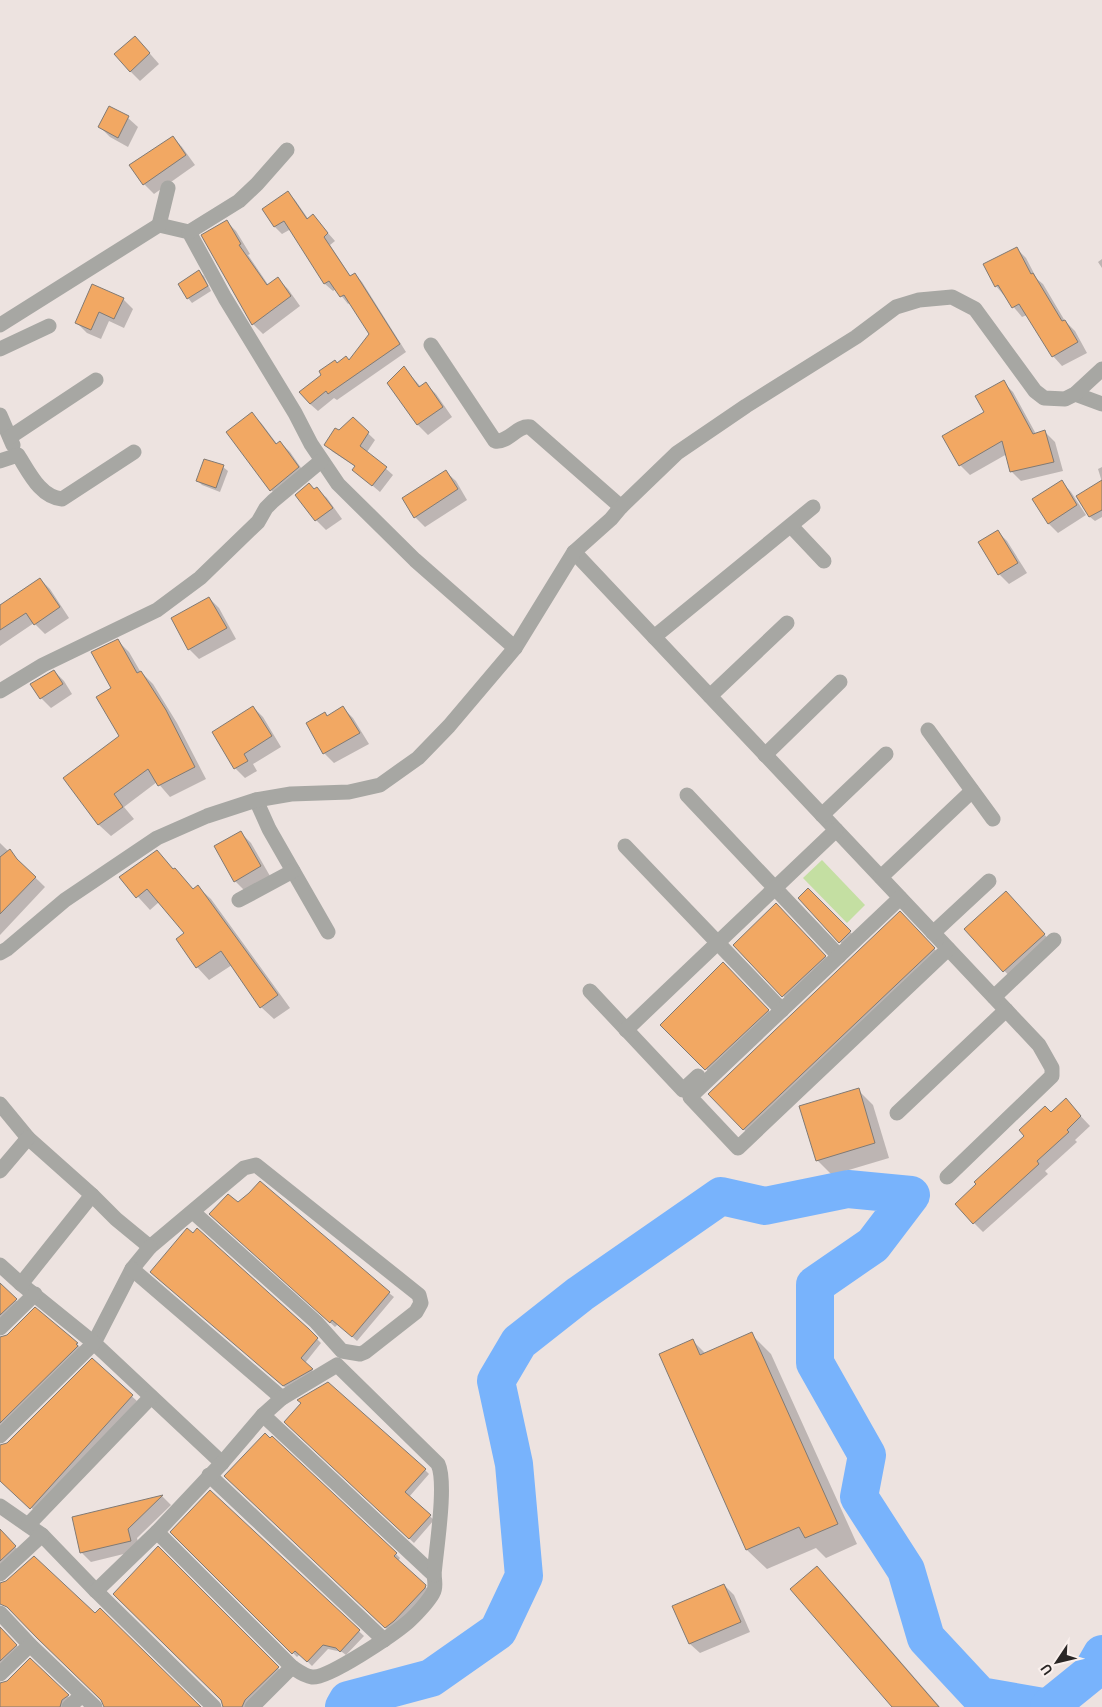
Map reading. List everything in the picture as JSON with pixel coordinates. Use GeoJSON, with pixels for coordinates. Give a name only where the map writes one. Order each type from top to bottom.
{"type":"FeatureCollection","features":[{"type":"Feature","properties":{"kind":"street"},"geometry":{"type":"LineString","coordinates":[[159,225],[189,232],[239,201],[287,150]]}},
{"type":"Feature","properties":{"kind":"street"},"geometry":{"type":"LineString","coordinates":[[0,325],[159,225],[168,188]]}},
{"type":"Feature","properties":{"kind":"street"},"geometry":{"type":"LineString","coordinates":[[189,232],[225,298],[295,413],[321,461],[338,484],[415,560],[515,648]]}},
{"type":"Feature","properties":{"kind":"street"},"geometry":{"type":"LineString","coordinates":[[0,953],[65,900],[157,838],[207,816],[256,800],[291,794],[349,792],[380,785],[418,758],[449,726],[515,648],[574,552],[611,519],[677,453],[746,406],[856,337],[896,308],[919,300],[952,297],[975,309],[1035,390],[1044,398],[1064,398],[1075,394],[1102,369]]}},
{"type":"Feature","properties":{"kind":"street"},"geometry":{"type":"LineString","coordinates":[[0,349],[48,326]]}},
{"type":"Feature","properties":{"kind":"street"},"geometry":{"type":"LineString","coordinates":[[431,346],[493,439],[498,442],[522,427],[530,427],[621,507]]}},
{"type":"Feature","properties":{"kind":"street"},"geometry":{"type":"LineString","coordinates":[[10,437],[96,380]]}},
{"type":"Feature","properties":{"kind":"street"},"geometry":{"type":"LineString","coordinates":[[1075,394],[1102,404]]}},
{"type":"Feature","properties":{"kind":"street"},"geometry":{"type":"LineString","coordinates":[[0,415],[18,455],[45,493],[53,498],[62,498],[134,452]]}},
{"type":"Feature","properties":{"kind":"street"},"geometry":{"type":"LineString","coordinates":[[0,461],[18,455]]}},
{"type":"Feature","properties":{"kind":"street"},"geometry":{"type":"LineString","coordinates":[[0,691],[43,665],[157,610],[200,578],[258,522],[266,508],[321,461]]}},
{"type":"Feature","properties":{"kind":"street"},"geometry":{"type":"LineString","coordinates":[[654,637],[813,507]]}},
{"type":"Feature","properties":{"kind":"street"},"geometry":{"type":"LineString","coordinates":[[791,526],[824,561]]}},
{"type":"Feature","properties":{"kind":"street"},"geometry":{"type":"LineString","coordinates":[[574,552],[1039,1045],[1052,1068],[1052,1076],[947,1177]]}},
{"type":"Feature","properties":{"kind":"street"},"geometry":{"type":"LineString","coordinates":[[710,696],[787,623]]}},
{"type":"Feature","properties":{"kind":"street"},"geometry":{"type":"LineString","coordinates":[[765,755],[840,682]]}},
{"type":"Feature","properties":{"kind":"street"},"geometry":{"type":"LineString","coordinates":[[928,730],[993,819]]}},
{"type":"Feature","properties":{"kind":"street"},"geometry":{"type":"LineString","coordinates":[[822,815],[886,754]]}},
{"type":"Feature","properties":{"kind":"street"},"geometry":{"type":"LineString","coordinates":[[881,877],[972,791]]}},
{"type":"Feature","properties":{"kind":"street"},"geometry":{"type":"LineString","coordinates":[[687,795],[836,952]]}},
{"type":"Feature","properties":{"kind":"street"},"geometry":{"type":"LineString","coordinates":[[256,800],[269,829],[328,932]]}},
{"type":"Feature","properties":{"kind":"street"},"geometry":{"type":"LineString","coordinates":[[626,1030],[836,830]]}},
{"type":"Feature","properties":{"kind":"street"},"geometry":{"type":"LineString","coordinates":[[625,846],[778,1006]]}},
{"type":"Feature","properties":{"kind":"street"},"geometry":{"type":"LineString","coordinates":[[239,900],[293,871]]}},
{"type":"Feature","properties":{"kind":"street"},"geometry":{"type":"LineString","coordinates":[[933,933],[989,881]]}},
{"type":"Feature","properties":{"kind":"street"},"geometry":{"type":"LineString","coordinates":[[590,991],[683,1090],[778,1006],[897,894]]}},
{"type":"Feature","properties":{"kind":"street"},"geometry":{"type":"LineString","coordinates":[[994,997],[1054,940]]}},
{"type":"Feature","properties":{"kind":"street"},"geometry":{"type":"LineString","coordinates":[[778,1006],[690,1097],[738,1148],[948,949]]}},
{"type":"Feature","properties":{"kind":"street"},"geometry":{"type":"LineString","coordinates":[[897,1113],[1006,1010]]}},
{"type":"Feature","properties":{"kind":"street"},"geometry":{"type":"LineString","coordinates":[[0,1104],[28,1138],[92,1194],[116,1219],[150,1247]]}},
{"type":"Feature","properties":{"kind":"street"},"geometry":{"type":"LineString","coordinates":[[0,1171],[28,1138]]}},
{"type":"Feature","properties":{"kind":"street"},"geometry":{"type":"LineString","coordinates":[[0,1436],[94,1343],[132,1269],[150,1247],[244,1168],[256,1165],[419,1295],[421,1304],[416,1312],[365,1352],[340,1358],[282,1398],[263,1415],[222,1463],[157,1532],[96,1591]]}},
{"type":"Feature","properties":{"kind":"street"},"geometry":{"type":"LineString","coordinates":[[21,1284],[92,1194]]}},
{"type":"Feature","properties":{"kind":"street"},"geometry":{"type":"LineString","coordinates":[[157,1532],[292,1667],[302,1674],[314,1678],[342,1667],[409,1622],[434,1593],[436,1584],[434,1575],[441,1494],[441,1471],[438,1464],[340,1358],[316,1322],[193,1212]]}},
{"type":"Feature","properties":{"kind":"street"},"geometry":{"type":"LineString","coordinates":[[0,1265],[94,1343],[222,1463]]}},
{"type":"Feature","properties":{"kind":"street"},"geometry":{"type":"LineString","coordinates":[[132,1269],[282,1398]]}},
{"type":"Feature","properties":{"kind":"street"},"geometry":{"type":"LineString","coordinates":[[0,1328],[35,1294]]}},
{"type":"Feature","properties":{"kind":"street"},"geometry":{"type":"LineString","coordinates":[[28,1525],[151,1397]]}},
{"type":"Feature","properties":{"kind":"street"},"geometry":{"type":"LineString","coordinates":[[263,1415],[434,1575]]}},
{"type":"Feature","properties":{"kind":"street"},"geometry":{"type":"LineString","coordinates":[[210,1475],[384,1640]]}},
{"type":"Feature","properties":{"kind":"street"},"geometry":{"type":"LineString","coordinates":[[0,1506],[42,1535],[214,1707]]}},
{"type":"Feature","properties":{"kind":"street"},"geometry":{"type":"LineString","coordinates":[[0,1574],[42,1535]]}},
{"type":"Feature","properties":{"kind":"street"},"geometry":{"type":"LineString","coordinates":[[0,1613],[30,1645],[95,1707]]}},
{"type":"Feature","properties":{"kind":"street"},"geometry":{"type":"LineString","coordinates":[[0,1674],[30,1645]]}},
{"type":"Feature","properties":{"kind":"street"},"geometry":{"type":"LineString","coordinates":[[252,1707],[292,1667]]}},
{"type":"Feature","properties":{"kind":"street"},"geometry":{"type":"LineString","coordinates":[[69,1707],[82,1695]]}},
{"type":"Feature","properties":{"kind":"green space"},"geometry":{"type":"Polygon","coordinates":[[[822,860],[865,905],[847,923],[803,878],[822,860]]]}},
{"type":"Feature","properties":{"kind":"building"},"geometry":{"type":"Polygon","coordinates":[[[135,36],[150,53],[130,72],[114,54],[135,36]]]}},
{"type":"Feature","properties":{"kind":"building"},"geometry":{"type":"Polygon","coordinates":[[[109,106],[129,116],[118,138],[98,127],[109,106]]]}},
{"type":"Feature","properties":{"kind":"building"},"geometry":{"type":"Polygon","coordinates":[[[173,136],[186,155],[143,185],[129,165],[173,136]]]}},
{"type":"Feature","properties":{"kind":"building"},"geometry":{"type":"Polygon","coordinates":[[[288,191],[307,219],[313,214],[328,233],[324,237],[350,276],[355,273],[400,344],[328,394],[326,391],[310,404],[299,392],[321,375],[319,371],[335,360],[337,363],[346,356],[349,360],[369,334],[344,295],[340,297],[329,281],[324,284],[284,221],[274,227],[262,209],[288,191]]]}},
{"type":"Feature","properties":{"kind":"building"},"geometry":{"type":"Polygon","coordinates":[[[227,220],[241,244],[239,245],[267,285],[278,277],[291,296],[252,325],[201,235],[227,220]]]}},
{"type":"Feature","properties":{"kind":"building"},"geometry":{"type":"Polygon","coordinates":[[[1017,247],[1031,274],[1033,273],[1062,321],[1065,320],[1078,342],[1052,357],[1019,304],[1012,308],[998,285],[995,287],[983,264],[1017,247]]]}},
{"type":"Feature","properties":{"kind":"building"},"geometry":{"type":"Polygon","coordinates":[[[199,270],[208,286],[187,299],[178,284],[199,270]]]}},
{"type":"Feature","properties":{"kind":"building"},"geometry":{"type":"Polygon","coordinates":[[[92,284],[124,298],[114,319],[99,312],[91,330],[75,323],[92,284]]]}},
{"type":"Feature","properties":{"kind":"building"},"geometry":{"type":"Polygon","coordinates":[[[404,366],[419,387],[426,382],[443,407],[417,425],[387,383],[404,366]]]}},
{"type":"Feature","properties":{"kind":"building"},"geometry":{"type":"Polygon","coordinates":[[[1004,380],[1033,434],[1045,430],[1054,462],[1010,472],[1002,441],[959,466],[942,436],[984,412],[975,396],[1004,380]]]}},
{"type":"Feature","properties":{"kind":"building"},"geometry":{"type":"Polygon","coordinates":[[[252,412],[276,444],[280,441],[299,467],[270,491],[226,432],[252,412]]]}},
{"type":"Feature","properties":{"kind":"building"},"geometry":{"type":"Polygon","coordinates":[[[353,417],[369,432],[360,446],[387,467],[372,486],[352,470],[355,466],[324,445],[335,428],[339,430],[353,417]]]}},
{"type":"Feature","properties":{"kind":"building"},"geometry":{"type":"Polygon","coordinates":[[[204,459],[224,465],[216,488],[196,481],[204,459]]]}},
{"type":"Feature","properties":{"kind":"building"},"geometry":{"type":"Polygon","coordinates":[[[446,470],[458,489],[414,518],[402,498],[446,470]]]}},
{"type":"Feature","properties":{"kind":"building"},"geometry":{"type":"Polygon","coordinates":[[[1062,480],[1077,505],[1048,524],[1032,499],[1062,480]]]}},
{"type":"Feature","properties":{"kind":"building"},"geometry":{"type":"Polygon","coordinates":[[[1102,480],[1102,510],[1089,517],[1076,496],[1102,480]]]}},
{"type":"Feature","properties":{"kind":"building"},"geometry":{"type":"Polygon","coordinates":[[[309,483],[314,489],[317,487],[333,508],[315,521],[295,495],[309,483]]]}},
{"type":"Feature","properties":{"kind":"building"},"geometry":{"type":"Polygon","coordinates":[[[998,530],[1018,563],[998,575],[978,542],[998,530]]]}},
{"type":"Feature","properties":{"kind":"building"},"geometry":{"type":"Polygon","coordinates":[[[40,578],[60,607],[34,625],[26,613],[0,630],[0,605],[40,578]]]}},
{"type":"Feature","properties":{"kind":"building"},"geometry":{"type":"Polygon","coordinates":[[[209,597],[227,628],[188,650],[171,618],[209,597]]]}},
{"type":"Feature","properties":{"kind":"building"},"geometry":{"type":"Polygon","coordinates":[[[118,639],[137,673],[141,671],[166,710],[195,767],[158,786],[148,769],[114,794],[123,807],[98,825],[63,778],[119,736],[96,697],[111,688],[91,652],[118,639]]]}},
{"type":"Feature","properties":{"kind":"building"},"geometry":{"type":"Polygon","coordinates":[[[54,670],[63,684],[40,699],[30,684],[54,670]]]}},
{"type":"Feature","properties":{"kind":"building"},"geometry":{"type":"Polygon","coordinates":[[[253,706],[272,736],[244,754],[248,761],[234,769],[212,732],[253,706]]]}},
{"type":"Feature","properties":{"kind":"building"},"geometry":{"type":"Polygon","coordinates":[[[343,706],[360,733],[323,754],[306,723],[325,712],[327,716],[343,706]]]}},
{"type":"Feature","properties":{"kind":"building"},"geometry":{"type":"Polygon","coordinates":[[[241,831],[261,866],[234,882],[214,846],[241,831]]]}},
{"type":"Feature","properties":{"kind":"building"},"geometry":{"type":"Polygon","coordinates":[[[10,849],[17,859],[36,877],[0,914],[0,857],[10,849]]]}},
{"type":"Feature","properties":{"kind":"building"},"geometry":{"type":"Polygon","coordinates":[[[157,850],[193,889],[198,885],[278,995],[260,1008],[221,951],[196,968],[176,939],[184,933],[147,889],[136,898],[119,877],[157,850]]]}},
{"type":"Feature","properties":{"kind":"building"},"geometry":{"type":"Polygon","coordinates":[[[808,888],[851,931],[839,943],[798,898],[808,888]]]}},
{"type":"Feature","properties":{"kind":"building"},"geometry":{"type":"Polygon","coordinates":[[[1006,891],[1045,934],[1003,972],[964,929],[1006,891]]]}},
{"type":"Feature","properties":{"kind":"building"},"geometry":{"type":"Polygon","coordinates":[[[776,903],[826,956],[782,997],[733,945],[776,903]]]}},
{"type":"Feature","properties":{"kind":"building"},"geometry":{"type":"Polygon","coordinates":[[[900,911],[935,948],[743,1130],[708,1094],[900,911]]]}},
{"type":"Feature","properties":{"kind":"building"},"geometry":{"type":"Polygon","coordinates":[[[723,962],[769,1010],[705,1070],[660,1025],[723,962]]]}},
{"type":"Feature","properties":{"kind":"building"},"geometry":{"type":"Polygon","coordinates":[[[859,1088],[875,1143],[816,1161],[799,1106],[859,1088]]]}},
{"type":"Feature","properties":{"kind":"building"},"geometry":{"type":"Polygon","coordinates":[[[1066,1098],[1081,1116],[1067,1130],[1069,1132],[1037,1161],[1039,1164],[973,1224],[955,1204],[976,1184],[974,1182],[1024,1136],[1019,1130],[1045,1106],[1051,1112],[1066,1098]]]}},
{"type":"Feature","properties":{"kind":"building"},"geometry":{"type":"Polygon","coordinates":[[[260,1181],[390,1292],[352,1337],[332,1320],[330,1323],[209,1214],[228,1194],[238,1202],[260,1181]]]}},
{"type":"Feature","properties":{"kind":"building"},"geometry":{"type":"Polygon","coordinates":[[[187,1228],[193,1233],[197,1228],[318,1338],[301,1358],[313,1369],[283,1386],[150,1272],[187,1228]]]}},
{"type":"Feature","properties":{"kind":"building"},"geometry":{"type":"Polygon","coordinates":[[[0,1283],[17,1299],[0,1315],[0,1283]]]}},
{"type":"Feature","properties":{"kind":"building"},"geometry":{"type":"Polygon","coordinates":[[[35,1307],[78,1343],[76,1344],[78,1346],[0,1423],[0,1337],[7,1335],[35,1307]]]}},
{"type":"Feature","properties":{"kind":"building"},"geometry":{"type":"Polygon","coordinates":[[[752,1332],[838,1524],[805,1538],[799,1527],[746,1550],[659,1354],[693,1339],[700,1355],[752,1332]]]}},
{"type":"Feature","properties":{"kind":"building"},"geometry":{"type":"Polygon","coordinates":[[[92,1358],[133,1395],[30,1509],[0,1481],[0,1445],[7,1443],[92,1358]]]}},
{"type":"Feature","properties":{"kind":"building"},"geometry":{"type":"Polygon","coordinates":[[[328,1382],[426,1469],[405,1492],[431,1515],[409,1539],[284,1422],[301,1403],[297,1400],[328,1382]]]}},
{"type":"Feature","properties":{"kind":"building"},"geometry":{"type":"Polygon","coordinates":[[[265,1433],[270,1438],[272,1436],[397,1553],[394,1556],[426,1585],[394,1621],[385,1628],[224,1476],[265,1433]]]}},
{"type":"Feature","properties":{"kind":"building"},"geometry":{"type":"Polygon","coordinates":[[[210,1490],[360,1630],[340,1652],[336,1648],[323,1645],[307,1662],[295,1651],[292,1654],[170,1532],[210,1490]]]}},
{"type":"Feature","properties":{"kind":"building"},"geometry":{"type":"Polygon","coordinates":[[[163,1495],[128,1529],[131,1541],[80,1553],[72,1517],[163,1495]]]}},
{"type":"Feature","properties":{"kind":"building"},"geometry":{"type":"Polygon","coordinates":[[[0,1529],[16,1546],[0,1561],[0,1529]]]}},
{"type":"Feature","properties":{"kind":"building"},"geometry":{"type":"Polygon","coordinates":[[[158,1546],[279,1667],[245,1700],[242,1707],[223,1707],[221,1700],[113,1594],[158,1546]]]}},
{"type":"Feature","properties":{"kind":"building"},"geometry":{"type":"Polygon","coordinates":[[[34,1556],[95,1613],[100,1608],[201,1707],[104,1707],[101,1700],[7,1607],[0,1604],[0,1583],[6,1581],[34,1556]]]}},
{"type":"Feature","properties":{"kind":"building"},"geometry":{"type":"Polygon","coordinates":[[[817,1566],[939,1707],[892,1707],[790,1589],[817,1566]]]}},
{"type":"Feature","properties":{"kind":"building"},"geometry":{"type":"Polygon","coordinates":[[[724,1584],[741,1622],[689,1644],[672,1606],[724,1584]]]}},
{"type":"Feature","properties":{"kind":"building"},"geometry":{"type":"Polygon","coordinates":[[[0,1627],[17,1645],[0,1661],[0,1627]]]}},
{"type":"Feature","properties":{"kind":"building"},"geometry":{"type":"Polygon","coordinates":[[[30,1658],[69,1695],[62,1700],[60,1707],[0,1707],[0,1683],[7,1681],[30,1658]]]}},
{"type":"Feature","properties":{"kind":"waterway"},"geometry":{"type":"LineString","coordinates":[[344,1707],[348,1700],[431,1678],[498,1631],[524,1576],[514,1464],[496,1381],[519,1342],[580,1294],[721,1196],[765,1206],[848,1189],[911,1195],[873,1245],[815,1285],[815,1363],[867,1455],[859,1497],[906,1570],[926,1638],[980,1696],[1043,1707]]}},
{"type":"Feature","properties":{"kind":"waterway"},"geometry":{"type":"LineString","coordinates":[[1049,1707],[1091,1673],[1102,1654]]}}]}
